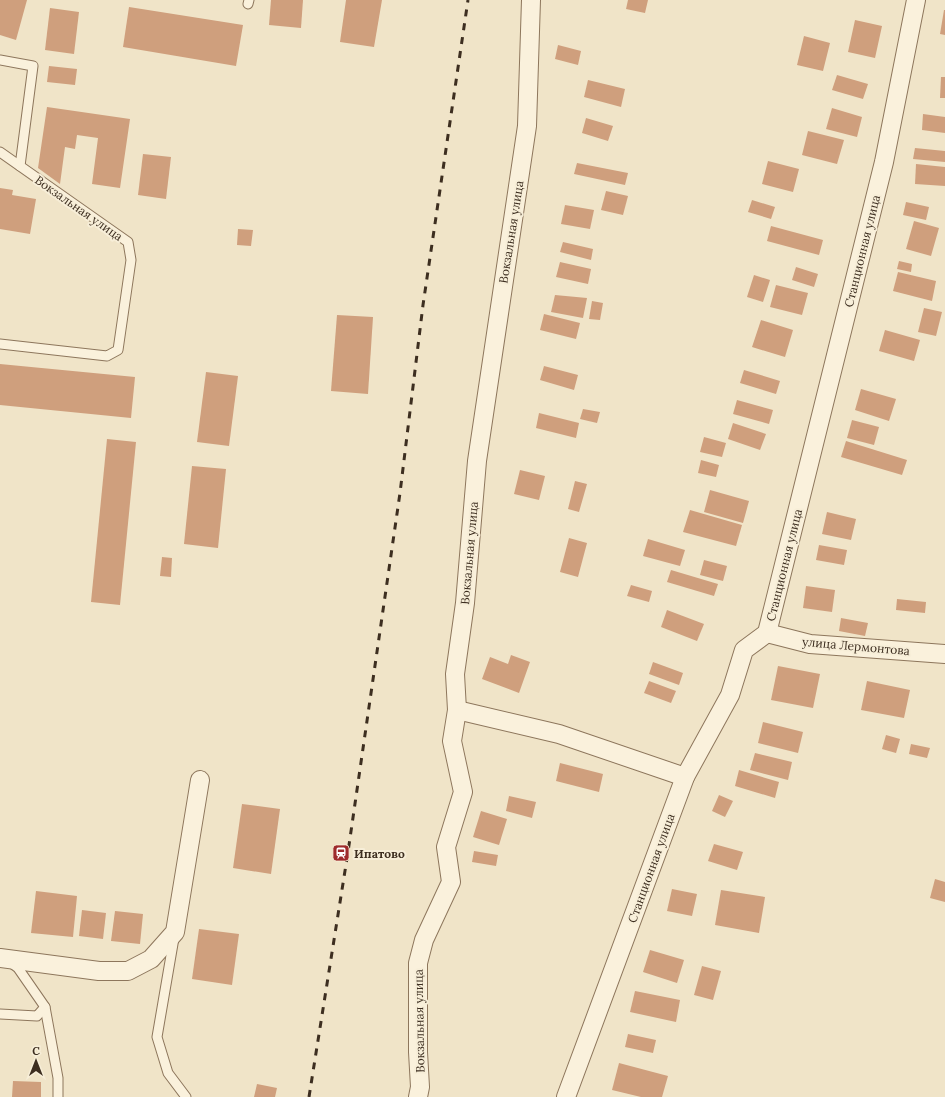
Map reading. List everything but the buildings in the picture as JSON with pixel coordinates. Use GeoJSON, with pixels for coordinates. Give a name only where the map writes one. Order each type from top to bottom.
{"type":"FeatureCollection","features":[{"type":"Feature","properties":{"kind":"street","name":"Вокзальная улица"},"geometry":{"type":"LineString","coordinates":[[418,1097],[420,1087],[418,1052],[418,963],[424,940],[451,882],[446,847],[463,792],[452,741],[457,710],[455,674],[465,603],[477,461],[527,126],[532,0]]}},
{"type":"Feature","properties":{"kind":"street","name":"Станционная улица"},"geometry":{"type":"LineString","coordinates":[[566,1097],[685,776],[730,695],[744,650],[767,633],[884,162],[916,0]]}},
{"type":"Feature","properties":{"kind":"street","name":"улица Лермонтова"},"geometry":{"type":"LineString","coordinates":[[767,633],[810,644],[945,654]]}},
{"type":"Feature","properties":{"kind":"street"},"geometry":{"type":"LineString","coordinates":[[457,710],[560,734],[685,776]]}},
{"type":"Feature","properties":{"kind":"street"},"geometry":{"type":"LineString","coordinates":[[2,958],[99,971],[128,971],[151,959],[175,932],[200,780]]}},
{"type":"Feature","properties":{"kind":"lane"},"geometry":{"type":"LineString","coordinates":[[0,60],[33,66],[20,166]]}},
{"type":"Feature","properties":{"kind":"lane","name":"Вокзальная улица"},"geometry":{"type":"LineString","coordinates":[[0,152],[128,242],[131,260],[118,350],[107,356],[0,344]]}},
{"type":"Feature","properties":{"kind":"lane"},"geometry":{"type":"LineString","coordinates":[[175,932],[157,1037],[168,1073],[186,1097]]}},
{"type":"Feature","properties":{"kind":"lane"},"geometry":{"type":"LineString","coordinates":[[2,958],[18,968],[44,1007],[58,1078],[58,1097]]}},
{"type":"Feature","properties":{"kind":"lane"},"geometry":{"type":"LineString","coordinates":[[0,1014],[37,1016],[44,1007]]}},
{"type":"Feature","properties":{"kind":"railway"},"geometry":{"type":"LineString","coordinates":[[309,1097],[348,852],[400,493],[423,305],[468,0]]}},
{"type":"Feature","properties":{"kind":"place","name":"Ипатово"},"geometry":{"type":"Point","coordinates":[341,853]}}]}
